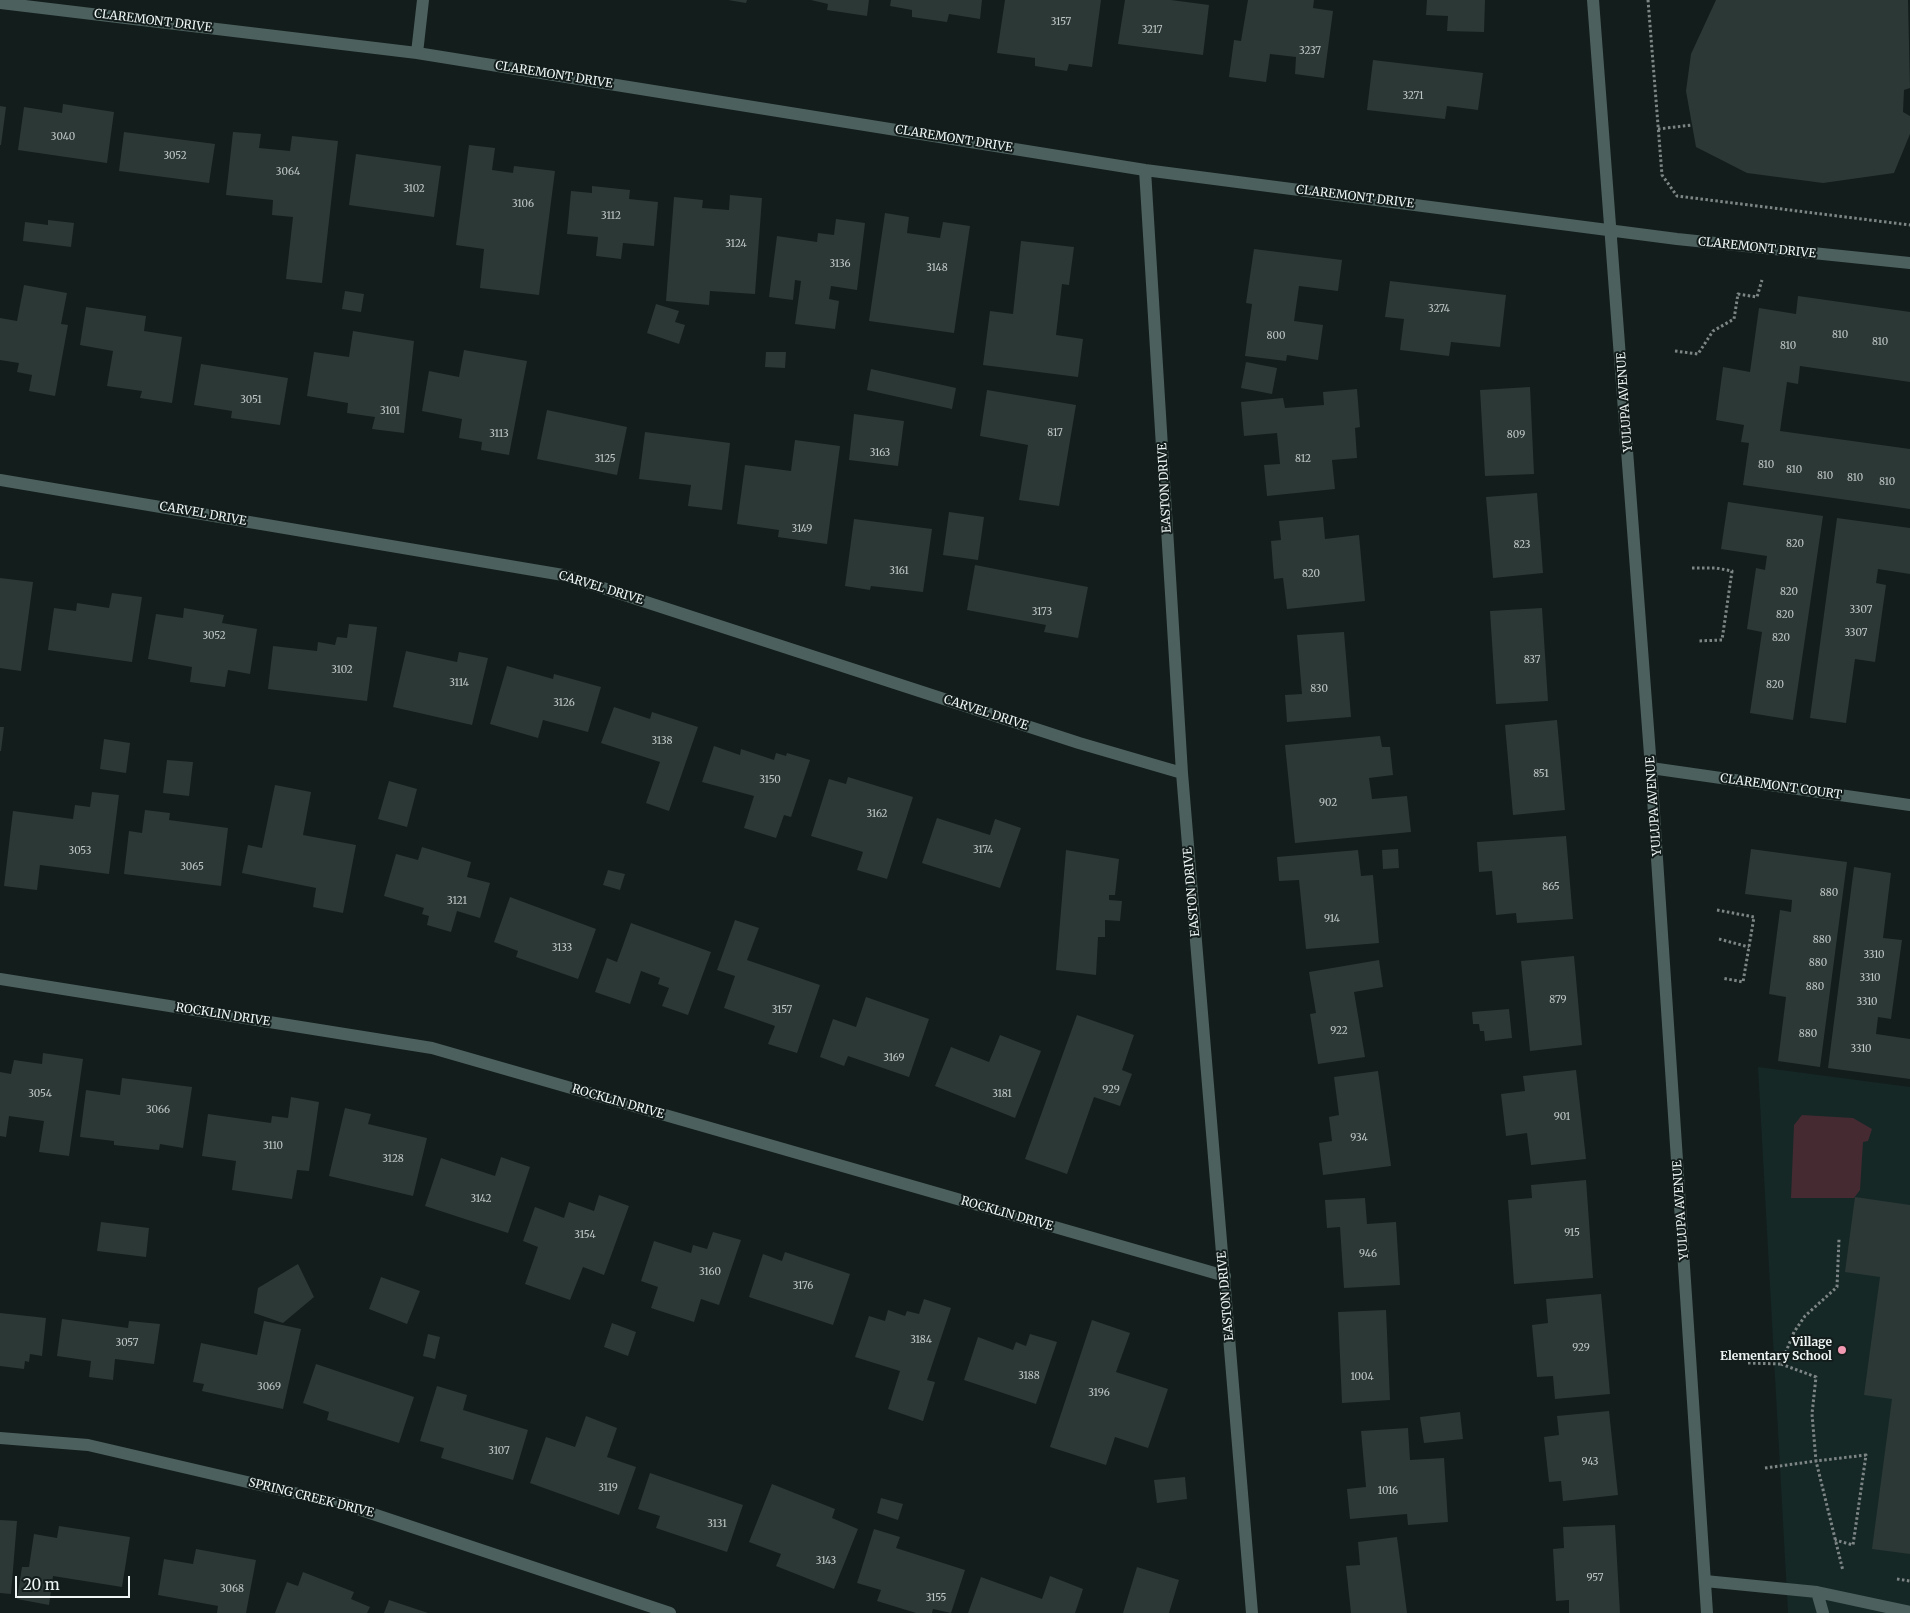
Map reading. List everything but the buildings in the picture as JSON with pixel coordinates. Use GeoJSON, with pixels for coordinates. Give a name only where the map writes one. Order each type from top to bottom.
{"type":"FeatureCollection","features":[{"type":"Feature","properties":{"kind":"street"},"geometry":{"type":"LineString","coordinates":[[417,53],[423,0]]}},
{"type":"Feature","properties":{"kind":"street","name":"YULUPA AVENUE"},"geometry":{"type":"LineString","coordinates":[[1593,0],[1612,230],[1651,768],[1707,1613]]}},
{"type":"Feature","properties":{"kind":"street","name":"CLAREMONT DRIVE"},"geometry":{"type":"LineString","coordinates":[[0,3],[417,53],[1145,170],[1677,240],[1910,263]]}},
{"type":"Feature","properties":{"kind":"street","name":"EASTON DRIVE"},"geometry":{"type":"LineString","coordinates":[[1145,170],[1182,773],[1252,1613]]}},
{"type":"Feature","properties":{"kind":"street","name":"CARVEL DRIVE"},"geometry":{"type":"LineString","coordinates":[[0,480],[563,575],[1070,740],[1182,773]]}},
{"type":"Feature","properties":{"kind":"street","name":"CLAREMONT COURT"},"geometry":{"type":"LineString","coordinates":[[1651,768],[1910,806]]}},
{"type":"Feature","properties":{"kind":"street","name":"ROCKLIN DRIVE"},"geometry":{"type":"LineString","coordinates":[[0,979],[432,1048],[1224,1276]]}},
{"type":"Feature","properties":{"kind":"street","name":"SPRING CREEK DRIVE"},"geometry":{"type":"LineString","coordinates":[[0,1438],[88,1445],[346,1505],[670,1613]]}},
{"type":"Feature","properties":{"kind":"street"},"geometry":{"type":"LineString","coordinates":[[1705,1581],[1817,1592],[1910,1612]]}},
{"type":"Feature","properties":{"kind":"street"},"geometry":{"type":"LineString","coordinates":[[1817,1592],[1823,1613]]}},
{"type":"Feature","properties":{"kind":"path"},"geometry":{"type":"LineString","coordinates":[[1648,0],[1662,175],[1677,196],[1910,225]]}},
{"type":"Feature","properties":{"kind":"path"},"geometry":{"type":"LineString","coordinates":[[1658,129],[1692,125]]}},
{"type":"Feature","properties":{"kind":"path"},"geometry":{"type":"LineString","coordinates":[[1675,351],[1698,354],[1713,332],[1734,319],[1738,294],[1757,297],[1762,280]]}},
{"type":"Feature","properties":{"kind":"path"},"geometry":{"type":"LineString","coordinates":[[1692,568],[1716,568],[1732,571],[1722,640],[1697,641]]}},
{"type":"Feature","properties":{"kind":"path"},"geometry":{"type":"LineString","coordinates":[[1717,910],[1754,917],[1743,982],[1722,978]]}},
{"type":"Feature","properties":{"kind":"path"},"geometry":{"type":"LineString","coordinates":[[1719,938],[1749,947]]}},
{"type":"Feature","properties":{"kind":"path"},"geometry":{"type":"LineString","coordinates":[[1781,1364],[1794,1332],[1805,1316],[1837,1287],[1839,1239]]}},
{"type":"Feature","properties":{"kind":"path"},"geometry":{"type":"LineString","coordinates":[[1748,1363],[1781,1364],[1816,1377],[1812,1414],[1816,1461],[1843,1572]]}},
{"type":"Feature","properties":{"kind":"path"},"geometry":{"type":"LineString","coordinates":[[1765,1468],[1866,1455],[1853,1545],[1836,1540]]}},
{"type":"Feature","properties":{"kind":"shaded area","name":"Village Elementary School"},"geometry":{"type":"Polygon","coordinates":[[[1758,1067],[1910,1087],[1910,1613],[1788,1613],[1758,1067]]]}},
{"type":"Feature","properties":{"kind":"shaded area"},"geometry":{"type":"Polygon","coordinates":[[[1802,1115],[1853,1118],[1872,1129],[1868,1141],[1863,1142],[1860,1190],[1854,1198],[1791,1198],[1794,1125],[1802,1115]]]}},
{"type":"Feature","properties":{"kind":"place","name":"Village Elementary School"},"geometry":{"type":"Point","coordinates":[1842,1350]}}]}
